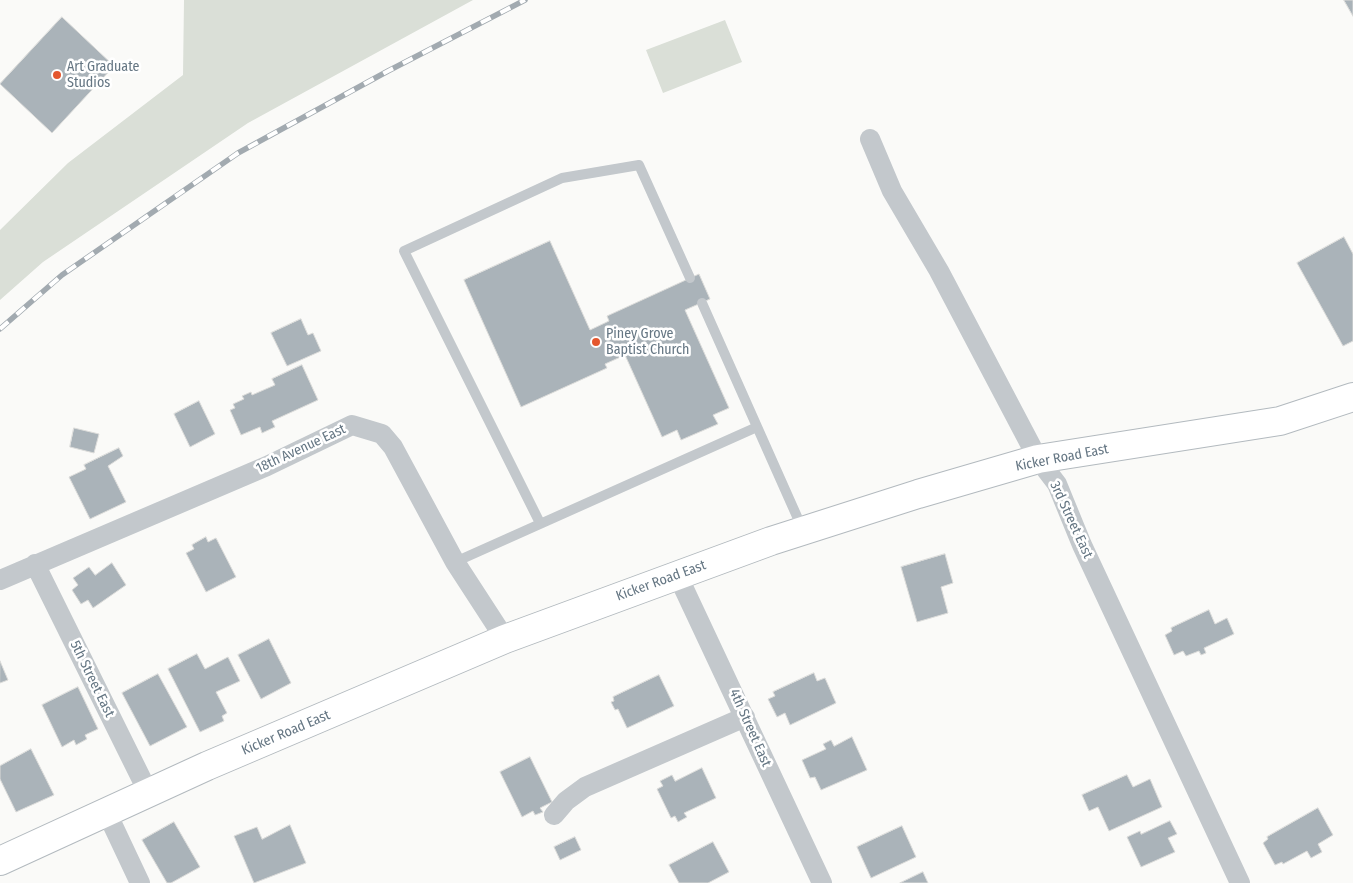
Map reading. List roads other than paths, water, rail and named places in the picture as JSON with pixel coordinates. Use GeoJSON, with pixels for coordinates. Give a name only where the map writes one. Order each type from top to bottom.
{"type":"FeatureCollection","features":[{"type":"Feature","properties":{"kind":"main road","name":"Kicker Road East"},"geometry":{"type":"LineString","coordinates":[[0,861],[207,766],[505,638],[677,574],[803,530],[1038,459],[1280,421],[1353,397]]}},
{"type":"Feature","properties":{"kind":"street","name":"3rd Street East"},"geometry":{"type":"LineString","coordinates":[[870,139],[892,191],[939,270],[1038,459],[1057,484],[1090,563],[1240,883]]}},
{"type":"Feature","properties":{"kind":"street","name":"18th Avenue East"},"geometry":{"type":"LineString","coordinates":[[0,580],[266,466],[352,425],[382,434],[393,448],[455,562],[505,638]]}},
{"type":"Feature","properties":{"kind":"street","name":"5th Street East"},"geometry":{"type":"LineString","coordinates":[[35,564],[149,794]]}},
{"type":"Feature","properties":{"kind":"street","name":"4th Street East"},"geometry":{"type":"LineString","coordinates":[[677,574],[822,883]]}},
{"type":"Feature","properties":{"kind":"street"},"geometry":{"type":"LineString","coordinates":[[554,816],[566,801],[585,787],[745,717]]}},
{"type":"Feature","properties":{"kind":"street"},"geometry":{"type":"LineString","coordinates":[[107,813],[140,883]]}},
{"type":"Feature","properties":{"kind":"lane"},"geometry":{"type":"LineString","coordinates":[[540,523],[404,251],[562,178],[639,165],[690,278]]}},
{"type":"Feature","properties":{"kind":"lane"},"geometry":{"type":"LineString","coordinates":[[702,303],[803,530]]}},
{"type":"Feature","properties":{"kind":"lane"},"geometry":{"type":"LineString","coordinates":[[455,562],[757,427]]}},
{"type":"Feature","properties":{"kind":"railway"},"geometry":{"type":"LineString","coordinates":[[0,329],[62,275],[238,153],[388,71],[525,0]]}},
{"type":"Feature","properties":{"kind":"place","name":"Art Graduate Studios"},"geometry":{"type":"Point","coordinates":[57,75]}},
{"type":"Feature","properties":{"kind":"place","name":"Piney Grove Baptist Church"},"geometry":{"type":"Point","coordinates":[596,342]}}]}
